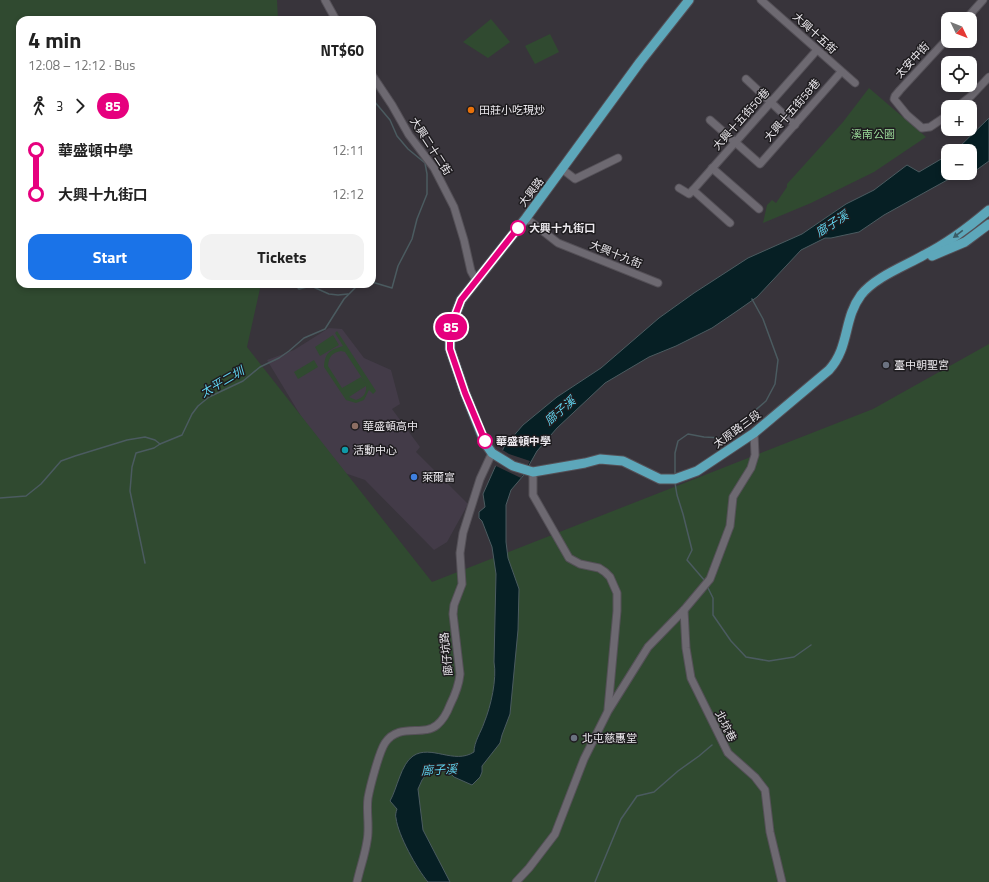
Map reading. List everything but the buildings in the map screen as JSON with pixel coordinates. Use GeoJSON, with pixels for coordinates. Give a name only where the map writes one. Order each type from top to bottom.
{"type":"FeatureCollection","features":[{"type":"Feature","properties":{"kind":"main road","name":"大興路"},"geometry":{"type":"LineString","coordinates":[[494,454],[485,443],[450,349],[450,329],[458,305],[476,280],[526,218],[640,62],[689,0]]}},
{"type":"Feature","properties":{"kind":"main road","name":"太原路三段"},"geometry":{"type":"LineString","coordinates":[[531,472],[600,459],[623,461],[660,479],[677,479],[697,472],[754,433],[834,364],[838,359],[844,342],[849,317],[861,295],[878,280],[956,236],[989,210]]}},
{"type":"Feature","properties":{"kind":"main road","name":"太原路三段"},"geometry":{"type":"LineString","coordinates":[[893,272],[965,242],[987,228]]}},
{"type":"Feature","properties":{"kind":"main road"},"geometry":{"type":"LineString","coordinates":[[494,454],[513,466],[531,472]]}},
{"type":"Feature","properties":{"kind":"street"},"geometry":{"type":"LineString","coordinates":[[325,0],[334,16]]}},
{"type":"Feature","properties":{"kind":"street","name":"大興十五街"},"geometry":{"type":"LineString","coordinates":[[761,0],[854,83]]}},
{"type":"Feature","properties":{"kind":"street"},"geometry":{"type":"LineString","coordinates":[[972,12],[983,0]]}},
{"type":"Feature","properties":{"kind":"street","name":"太安中街"},"geometry":{"type":"LineString","coordinates":[[941,46],[900,90],[895,96],[894,100],[907,115],[922,128],[930,127],[941,120]]}},
{"type":"Feature","properties":{"kind":"street","name":"大興十五街50巷"},"geometry":{"type":"LineString","coordinates":[[693,190],[817,50]]}},
{"type":"Feature","properties":{"kind":"street","name":"大興十五街58巷"},"geometry":{"type":"LineString","coordinates":[[735,142],[760,164],[841,72]]}},
{"type":"Feature","properties":{"kind":"street"},"geometry":{"type":"LineString","coordinates":[[966,100],[989,77]]}},
{"type":"Feature","properties":{"kind":"street"},"geometry":{"type":"LineString","coordinates":[[746,79],[795,125]]}},
{"type":"Feature","properties":{"kind":"street","name":"大興二十二街"},"geometry":{"type":"LineString","coordinates":[[376,81],[410,135],[434,168],[454,206],[471,271],[476,280]]}},
{"type":"Feature","properties":{"kind":"street"},"geometry":{"type":"LineString","coordinates":[[710,120],[735,142]]}},
{"type":"Feature","properties":{"kind":"street"},"geometry":{"type":"LineString","coordinates":[[562,169],[574,179],[618,158]]}},
{"type":"Feature","properties":{"kind":"street"},"geometry":{"type":"LineString","coordinates":[[712,168],[759,209]]}},
{"type":"Feature","properties":{"kind":"street"},"geometry":{"type":"LineString","coordinates":[[679,188],[689,194],[693,190],[730,223]]}},
{"type":"Feature","properties":{"kind":"street","name":"大興十九街"},"geometry":{"type":"LineString","coordinates":[[526,218],[558,242],[658,283]]}},
{"type":"Feature","properties":{"kind":"street"},"geometry":{"type":"LineString","coordinates":[[516,882],[529,868],[555,834],[584,759],[608,712],[648,647],[684,610],[710,579],[730,526],[733,497],[751,468],[755,455],[754,433]]}},
{"type":"Feature","properties":{"kind":"street","name":"廍仔坑路"},"geometry":{"type":"LineString","coordinates":[[357,882],[367,841],[369,825],[368,799],[381,750],[392,735],[401,731],[428,729],[436,726],[445,717],[460,683],[453,614],[454,604],[462,584],[460,553],[463,533],[480,479],[494,454]]}},
{"type":"Feature","properties":{"kind":"street"},"geometry":{"type":"LineString","coordinates":[[531,472],[533,495],[569,558],[580,564],[599,568],[605,572],[610,577],[617,593],[617,611],[608,712]]}},
{"type":"Feature","properties":{"kind":"street","name":"北坑巷"},"geometry":{"type":"LineString","coordinates":[[684,610],[686,648],[690,678],[728,752],[755,777],[765,790],[770,832],[782,882]]}},
{"type":"Feature","properties":{"kind":"shaded area","name":"華盛頓高中"},"geometry":{"type":"Polygon","coordinates":[[[329,328],[342,329],[364,358],[391,370],[400,404],[392,409],[420,447],[416,452],[468,504],[447,542],[434,550],[365,480],[333,469],[267,360],[294,350],[329,328]]]}},
{"type":"Feature","properties":{"kind":"green space"},"geometry":{"type":"Polygon","coordinates":[[[0,0],[277,0],[278,16],[16,16],[16,288],[260,288],[247,347],[432,582],[873,409],[989,344],[989,882],[0,882],[0,0]]]}},
{"type":"Feature","properties":{"kind":"green space"},"geometry":{"type":"Polygon","coordinates":[[[491,19],[510,42],[488,58],[463,42],[491,19]]]}},
{"type":"Feature","properties":{"kind":"green space"},"geometry":{"type":"Polygon","coordinates":[[[550,34],[559,52],[535,64],[525,46],[550,34]]]}},
{"type":"Feature","properties":{"kind":"green space","name":"溪南公園"},"geometry":{"type":"Polygon","coordinates":[[[869,88],[926,137],[874,172],[811,203],[763,223],[767,205],[772,200],[776,203],[787,187],[787,184],[843,122],[869,88]]]}},
{"type":"Feature","properties":{"kind":"green space"},"geometry":{"type":"Polygon","coordinates":[[[337,331],[376,391],[373,394],[369,390],[364,400],[356,403],[346,400],[324,367],[329,352],[343,346],[335,333],[337,331]],[[341,351],[332,356],[329,360],[328,366],[342,388],[361,377],[366,384],[345,352],[341,351]],[[366,386],[349,397],[356,400],[361,398],[365,393],[366,386]]]}},
{"type":"Feature","properties":{"kind":"green space"},"geometry":{"type":"Polygon","coordinates":[[[333,335],[339,345],[320,356],[315,347],[333,335]]]}},
{"type":"Feature","properties":{"kind":"green space"},"geometry":{"type":"Polygon","coordinates":[[[314,360],[318,367],[298,379],[294,372],[314,360]]]}},
{"type":"Feature","properties":{"kind":"water"},"geometry":{"type":"Polygon","coordinates":[[[989,118],[989,161],[977,170],[977,144],[962,144],[970,136],[977,136],[977,130],[989,118]]]}},
{"type":"Feature","properties":{"kind":"water","name":"廍子溪"},"geometry":{"type":"Polygon","coordinates":[[[941,159],[941,180],[947,180],[884,215],[859,232],[825,238],[801,250],[757,297],[712,328],[676,346],[649,357],[605,383],[557,428],[537,451],[523,476],[511,490],[506,505],[506,542],[508,558],[519,589],[518,630],[510,714],[500,743],[482,766],[480,777],[472,785],[454,777],[449,772],[435,770],[429,771],[422,780],[418,789],[423,830],[450,882],[428,882],[414,861],[404,842],[397,825],[397,809],[390,801],[405,765],[413,756],[427,752],[459,756],[474,752],[476,741],[487,716],[495,676],[496,574],[492,547],[482,521],[479,518],[479,512],[485,507],[483,494],[504,447],[523,425],[557,397],[601,368],[659,318],[694,293],[748,258],[802,234],[846,204],[874,190],[907,165],[919,172],[941,159]]]}},
{"type":"Feature","properties":{"kind":"pier"},"geometry":{"type":"Polygon","coordinates":[[[501,449],[509,454],[530,461],[521,478],[494,465],[501,449]]]}},
{"type":"Feature","properties":{"kind":"waterway","name":"太平二圳"},"geometry":{"type":"LineString","coordinates":[[376,103],[390,120],[397,136],[408,149],[425,163],[427,174],[427,194],[417,219],[412,239],[398,266],[392,288],[376,283]]}},
{"type":"Feature","properties":{"kind":"waterway"},"geometry":{"type":"LineString","coordinates":[[298,288],[303,288]]}},
{"type":"Feature","properties":{"kind":"waterway"},"geometry":{"type":"LineString","coordinates":[[316,288],[329,294],[348,294]]}},
{"type":"Feature","properties":{"kind":"waterway","name":"太平二圳"},"geometry":{"type":"LineString","coordinates":[[0,498],[26,496],[41,484],[61,461],[75,456],[127,440],[145,437],[155,440],[160,444],[182,435],[192,414],[198,406],[209,397],[243,381],[260,367],[279,358],[289,351],[304,338],[325,329],[344,299],[355,288]]}},
{"type":"Feature","properties":{"kind":"waterway"},"geometry":{"type":"LineString","coordinates":[[675,475],[675,453],[678,441],[688,434],[723,438],[766,401],[775,384],[778,360],[763,319],[752,299]]}},
{"type":"Feature","properties":{"kind":"waterway"},"geometry":{"type":"LineString","coordinates":[[145,563],[130,491],[132,467],[136,453],[154,448],[160,444]]}},
{"type":"Feature","properties":{"kind":"waterway"},"geometry":{"type":"LineString","coordinates":[[675,483],[692,550],[687,560],[705,581]]}},
{"type":"Feature","properties":{"kind":"waterway"},"geometry":{"type":"LineString","coordinates":[[707,586],[713,598],[713,615],[731,641],[746,657],[769,661],[794,657],[811,645]]}},
{"type":"Feature","properties":{"kind":"waterway"},"geometry":{"type":"LineString","coordinates":[[595,882],[621,819],[637,796],[654,792],[678,771],[712,745]]}},
{"type":"Feature","properties":{"kind":"bus line","name":"85"},"geometry":{"type":"LineString","coordinates":[[485,441],[465,393],[450,349],[450,329],[461,300],[518,228]]}},
{"type":"Feature","properties":{"kind":"place","name":"田莊小吃現炒"},"geometry":{"type":"Point","coordinates":[471,110]}},
{"type":"Feature","properties":{"kind":"place","name":"大興十九街口"},"geometry":{"type":"Point","coordinates":[518,228]}},
{"type":"Feature","properties":{"kind":"place","name":"臺中朝聖宮"},"geometry":{"type":"Point","coordinates":[886,365]}},
{"type":"Feature","properties":{"kind":"place","name":"華盛頓高中"},"geometry":{"type":"Point","coordinates":[355,426]}},
{"type":"Feature","properties":{"kind":"place","name":"華盛頓中學"},"geometry":{"type":"Point","coordinates":[485,441]}},
{"type":"Feature","properties":{"kind":"place","name":"活動中心"},"geometry":{"type":"Point","coordinates":[345,450]}},
{"type":"Feature","properties":{"kind":"place","name":"萊爾富"},"geometry":{"type":"Point","coordinates":[414,477]}},
{"type":"Feature","properties":{"kind":"place","name":"北屯慈惠堂"},"geometry":{"type":"Point","coordinates":[574,738]}}]}
